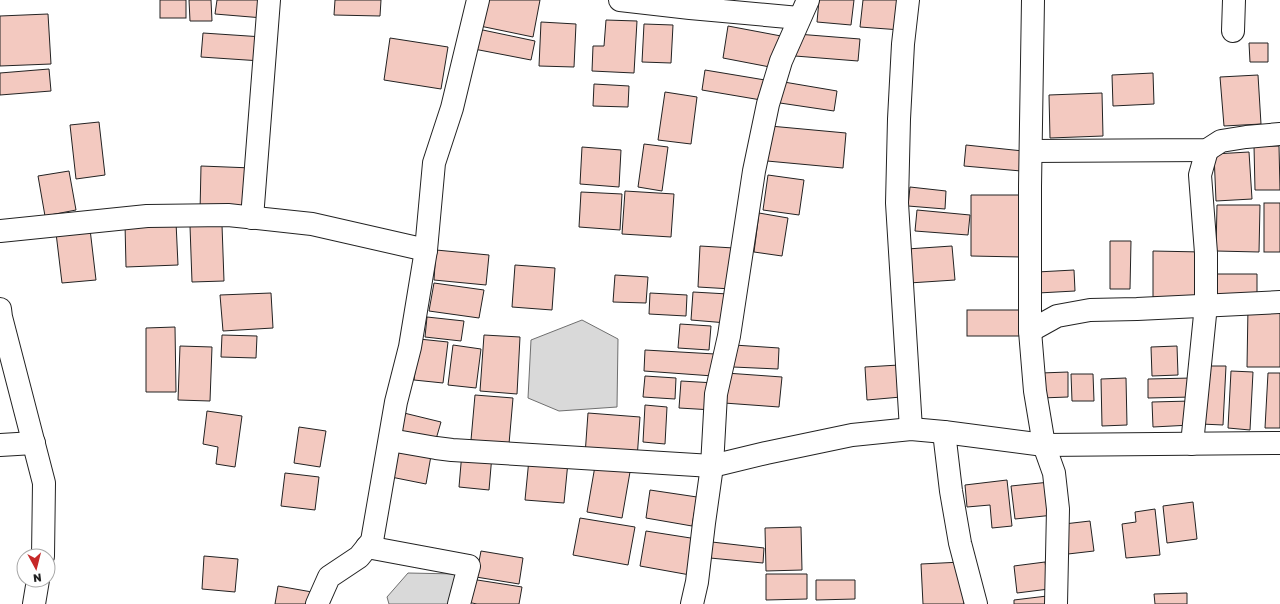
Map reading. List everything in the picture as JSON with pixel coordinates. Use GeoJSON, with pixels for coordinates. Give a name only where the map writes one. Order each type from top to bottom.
{"type":"FeatureCollection","features":[{"type":"Feature","properties":{"kind":"street"},"geometry":{"type":"LineString","coordinates":[[252,218],[269,0]]}},
{"type":"Feature","properties":{"kind":"street"},"geometry":{"type":"LineString","coordinates":[[317,604],[329,577],[359,557],[372,541],[396,402],[410,347],[426,250],[434,163],[452,108],[478,0]]}},
{"type":"Feature","properties":{"kind":"street"},"geometry":{"type":"LineString","coordinates":[[620,0],[690,8],[804,9],[781,60],[768,104],[754,172],[729,336],[716,394],[712,466],[697,582],[692,604]]}},
{"type":"Feature","properties":{"kind":"street"},"geometry":{"type":"LineString","coordinates":[[908,0],[903,44],[898,119],[897,203],[911,429]]}},
{"type":"Feature","properties":{"kind":"street"},"geometry":{"type":"LineString","coordinates":[[1033,0],[1030,186],[1030,330],[1035,391],[1044,445],[1054,473],[1058,509],[1056,604]]}},
{"type":"Feature","properties":{"kind":"street"},"geometry":{"type":"LineString","coordinates":[[1232,31],[1234,0]]}},
{"type":"Feature","properties":{"kind":"street"},"geometry":{"type":"LineString","coordinates":[[1031,152],[1207,150],[1221,141],[1280,134]]}},
{"type":"Feature","properties":{"kind":"street"},"geometry":{"type":"LineString","coordinates":[[1192,444],[1206,306],[1206,252],[1200,176],[1207,150]]}},
{"type":"Feature","properties":{"kind":"street"},"geometry":{"type":"LineString","coordinates":[[0,231],[148,216],[228,215],[312,224],[426,250]]}},
{"type":"Feature","properties":{"kind":"street"},"geometry":{"type":"LineString","coordinates":[[1030,330],[1057,316],[1090,310],[1280,302]]}},
{"type":"Feature","properties":{"kind":"street"},"geometry":{"type":"LineString","coordinates":[[0,309],[44,483],[43,548]]}},
{"type":"Feature","properties":{"kind":"street"},"geometry":{"type":"LineString","coordinates":[[390,440],[452,450],[712,466],[852,435],[911,429],[1044,445],[1280,443]]}},
{"type":"Feature","properties":{"kind":"street"},"geometry":{"type":"LineString","coordinates":[[944,432],[951,491],[960,543],[976,604]]}},
{"type":"Feature","properties":{"kind":"street"},"geometry":{"type":"LineString","coordinates":[[0,445],[34,443]]}},
{"type":"Feature","properties":{"kind":"street"},"geometry":{"type":"LineString","coordinates":[[367,547],[469,566],[459,604]]}},
{"type":"Feature","properties":{"kind":"street"},"geometry":{"type":"LineString","coordinates":[[34,604],[37,588]]}},
{"type":"Feature","properties":{"kind":"shaded area"},"geometry":{"type":"Polygon","coordinates":[[[582,320],[618,339],[617,407],[559,411],[528,398],[531,340],[582,320]]]}},
{"type":"Feature","properties":{"kind":"shaded area"},"geometry":{"type":"Polygon","coordinates":[[[408,573],[457,574],[458,604],[389,604],[387,597],[408,573]]]}},
{"type":"Feature","properties":{"kind":"building"},"geometry":{"type":"Polygon","coordinates":[[[160,0],[186,0],[186,18],[160,18],[160,0]]]}},
{"type":"Feature","properties":{"kind":"building"},"geometry":{"type":"Polygon","coordinates":[[[189,0],[211,0],[212,21],[190,21],[189,0]]]}},
{"type":"Feature","properties":{"kind":"building"},"geometry":{"type":"Polygon","coordinates":[[[217,0],[265,0],[263,18],[215,14],[217,0]]]}},
{"type":"Feature","properties":{"kind":"building"},"geometry":{"type":"Polygon","coordinates":[[[335,0],[381,0],[380,16],[334,15],[335,0]]]}},
{"type":"Feature","properties":{"kind":"building"},"geometry":{"type":"Polygon","coordinates":[[[486,0],[540,0],[533,37],[480,26],[486,0]]]}},
{"type":"Feature","properties":{"kind":"building"},"geometry":{"type":"Polygon","coordinates":[[[819,0],[854,0],[851,25],[817,22],[819,0]]]}},
{"type":"Feature","properties":{"kind":"building"},"geometry":{"type":"Polygon","coordinates":[[[863,0],[904,0],[901,30],[860,27],[863,0]]]}},
{"type":"Feature","properties":{"kind":"building"},"geometry":{"type":"Polygon","coordinates":[[[48,14],[51,64],[0,66],[0,16],[48,14]]]}},
{"type":"Feature","properties":{"kind":"building"},"geometry":{"type":"Polygon","coordinates":[[[606,20],[637,21],[634,73],[592,71],[593,46],[604,46],[606,20]]]}},
{"type":"Feature","properties":{"kind":"building"},"geometry":{"type":"Polygon","coordinates":[[[541,22],[576,24],[574,67],[539,66],[541,22]]]}},
{"type":"Feature","properties":{"kind":"building"},"geometry":{"type":"Polygon","coordinates":[[[644,24],[673,25],[671,63],[642,62],[644,24]]]}},
{"type":"Feature","properties":{"kind":"building"},"geometry":{"type":"Polygon","coordinates":[[[728,26],[781,36],[775,68],[723,58],[728,26]]]}},
{"type":"Feature","properties":{"kind":"building"},"geometry":{"type":"Polygon","coordinates":[[[478,29],[535,41],[531,60],[474,49],[478,29]]]}},
{"type":"Feature","properties":{"kind":"building"},"geometry":{"type":"Polygon","coordinates":[[[203,33],[263,37],[261,61],[201,57],[203,33]]]}},
{"type":"Feature","properties":{"kind":"building"},"geometry":{"type":"Polygon","coordinates":[[[797,34],[860,39],[858,61],[795,56],[797,34]]]}},
{"type":"Feature","properties":{"kind":"building"},"geometry":{"type":"Polygon","coordinates":[[[390,38],[448,47],[441,89],[384,80],[390,38]]]}},
{"type":"Feature","properties":{"kind":"building"},"geometry":{"type":"Polygon","coordinates":[[[1249,43],[1268,43],[1268,62],[1250,62],[1249,43]]]}},
{"type":"Feature","properties":{"kind":"building"},"geometry":{"type":"Polygon","coordinates":[[[49,69],[51,91],[0,95],[0,73],[49,69]]]}},
{"type":"Feature","properties":{"kind":"building"},"geometry":{"type":"Polygon","coordinates":[[[705,70],[765,80],[761,100],[702,90],[705,70]]]}},
{"type":"Feature","properties":{"kind":"building"},"geometry":{"type":"Polygon","coordinates":[[[1153,73],[1154,104],[1113,106],[1112,75],[1153,73]]]}},
{"type":"Feature","properties":{"kind":"building"},"geometry":{"type":"Polygon","coordinates":[[[1258,75],[1261,124],[1224,126],[1220,77],[1258,75]]]}},
{"type":"Feature","properties":{"kind":"building"},"geometry":{"type":"Polygon","coordinates":[[[784,82],[837,91],[834,111],[780,103],[784,82]]]}},
{"type":"Feature","properties":{"kind":"building"},"geometry":{"type":"Polygon","coordinates":[[[594,84],[629,86],[628,107],[593,106],[594,84]]]}},
{"type":"Feature","properties":{"kind":"building"},"geometry":{"type":"Polygon","coordinates":[[[665,92],[697,97],[691,144],[658,140],[665,92]]]}},
{"type":"Feature","properties":{"kind":"building"},"geometry":{"type":"Polygon","coordinates":[[[1102,93],[1103,136],[1050,138],[1049,95],[1102,93]]]}},
{"type":"Feature","properties":{"kind":"building"},"geometry":{"type":"Polygon","coordinates":[[[99,122],[105,175],[76,179],[70,125],[99,122]]]}},
{"type":"Feature","properties":{"kind":"building"},"geometry":{"type":"Polygon","coordinates":[[[770,126],[846,133],[843,168],[767,161],[770,126]]]}},
{"type":"Feature","properties":{"kind":"building"},"geometry":{"type":"Polygon","coordinates":[[[644,144],[668,147],[662,191],[638,187],[644,144]]]}},
{"type":"Feature","properties":{"kind":"building"},"geometry":{"type":"Polygon","coordinates":[[[966,145],[1023,151],[1021,171],[964,166],[966,145]]]}},
{"type":"Feature","properties":{"kind":"building"},"geometry":{"type":"Polygon","coordinates":[[[1254,146],[1279,146],[1280,190],[1255,190],[1254,146]]]}},
{"type":"Feature","properties":{"kind":"building"},"geometry":{"type":"Polygon","coordinates":[[[582,147],[621,150],[619,187],[580,184],[582,147]]]}},
{"type":"Feature","properties":{"kind":"building"},"geometry":{"type":"Polygon","coordinates":[[[1249,152],[1252,199],[1216,201],[1214,154],[1249,152]]]}},
{"type":"Feature","properties":{"kind":"building"},"geometry":{"type":"Polygon","coordinates":[[[201,166],[252,168],[251,213],[200,212],[201,166]]]}},
{"type":"Feature","properties":{"kind":"building"},"geometry":{"type":"Polygon","coordinates":[[[69,171],[76,210],[45,216],[38,176],[69,171]]]}},
{"type":"Feature","properties":{"kind":"building"},"geometry":{"type":"Polygon","coordinates":[[[768,175],[804,180],[799,215],[763,210],[768,175]]]}},
{"type":"Feature","properties":{"kind":"building"},"geometry":{"type":"Polygon","coordinates":[[[910,187],[946,191],[945,209],[908,206],[910,187]]]}},
{"type":"Feature","properties":{"kind":"building"},"geometry":{"type":"Polygon","coordinates":[[[625,191],[674,194],[671,237],[622,234],[625,191]]]}},
{"type":"Feature","properties":{"kind":"building"},"geometry":{"type":"Polygon","coordinates":[[[581,192],[622,194],[620,230],[579,227],[581,192]]]}},
{"type":"Feature","properties":{"kind":"building"},"geometry":{"type":"Polygon","coordinates":[[[971,195],[1021,195],[1021,257],[971,256],[971,195]]]}},
{"type":"Feature","properties":{"kind":"building"},"geometry":{"type":"Polygon","coordinates":[[[1264,203],[1280,203],[1280,252],[1264,252],[1264,203]]]}},
{"type":"Feature","properties":{"kind":"building"},"geometry":{"type":"Polygon","coordinates":[[[1217,205],[1260,205],[1259,252],[1216,251],[1217,205]]]}},
{"type":"Feature","properties":{"kind":"building"},"geometry":{"type":"Polygon","coordinates":[[[917,210],[970,215],[968,235],[915,231],[917,210]]]}},
{"type":"Feature","properties":{"kind":"building"},"geometry":{"type":"Polygon","coordinates":[[[759,213],[788,218],[782,256],[754,252],[759,213]]]}},
{"type":"Feature","properties":{"kind":"building"},"geometry":{"type":"Polygon","coordinates":[[[176,222],[178,265],[126,267],[125,224],[176,222]]]}},
{"type":"Feature","properties":{"kind":"building"},"geometry":{"type":"Polygon","coordinates":[[[222,225],[224,281],[192,282],[190,226],[222,225]]]}},
{"type":"Feature","properties":{"kind":"building"},"geometry":{"type":"Polygon","coordinates":[[[90,229],[96,280],[62,283],[56,233],[90,229]]]}},
{"type":"Feature","properties":{"kind":"building"},"geometry":{"type":"Polygon","coordinates":[[[1110,241],[1131,241],[1130,289],[1110,289],[1110,241]]]}},
{"type":"Feature","properties":{"kind":"building"},"geometry":{"type":"Polygon","coordinates":[[[700,246],[734,248],[732,289],[698,287],[700,246]]]}},
{"type":"Feature","properties":{"kind":"building"},"geometry":{"type":"Polygon","coordinates":[[[952,246],[955,280],[909,283],[907,249],[952,246]]]}},
{"type":"Feature","properties":{"kind":"building"},"geometry":{"type":"Polygon","coordinates":[[[436,250],[489,255],[486,285],[434,280],[436,250]]]}},
{"type":"Feature","properties":{"kind":"building"},"geometry":{"type":"Polygon","coordinates":[[[1153,251],[1202,252],[1201,298],[1153,297],[1153,251]]]}},
{"type":"Feature","properties":{"kind":"building"},"geometry":{"type":"Polygon","coordinates":[[[515,265],[555,268],[552,310],[512,307],[515,265]]]}},
{"type":"Feature","properties":{"kind":"building"},"geometry":{"type":"Polygon","coordinates":[[[1074,270],[1075,291],[1038,293],[1037,272],[1074,270]]]}},
{"type":"Feature","properties":{"kind":"building"},"geometry":{"type":"Polygon","coordinates":[[[1217,274],[1257,274],[1257,300],[1217,299],[1217,274]]]}},
{"type":"Feature","properties":{"kind":"building"},"geometry":{"type":"Polygon","coordinates":[[[615,275],[648,277],[646,303],[613,302],[615,275]]]}},
{"type":"Feature","properties":{"kind":"building"},"geometry":{"type":"Polygon","coordinates":[[[434,283],[484,290],[479,318],[429,311],[434,283]]]}},
{"type":"Feature","properties":{"kind":"building"},"geometry":{"type":"Polygon","coordinates":[[[693,292],[728,294],[727,323],[691,320],[693,292]]]}},
{"type":"Feature","properties":{"kind":"building"},"geometry":{"type":"Polygon","coordinates":[[[271,293],[273,328],[223,331],[220,295],[271,293]]]}},
{"type":"Feature","properties":{"kind":"building"},"geometry":{"type":"Polygon","coordinates":[[[650,293],[687,295],[686,316],[649,314],[650,293]]]}},
{"type":"Feature","properties":{"kind":"building"},"geometry":{"type":"Polygon","coordinates":[[[1248,307],[1280,308],[1280,367],[1247,367],[1248,307]]]}},
{"type":"Feature","properties":{"kind":"building"},"geometry":{"type":"Polygon","coordinates":[[[967,310],[1023,310],[1023,336],[967,336],[967,310]]]}},
{"type":"Feature","properties":{"kind":"building"},"geometry":{"type":"Polygon","coordinates":[[[427,317],[464,321],[461,341],[425,337],[427,317]]]}},
{"type":"Feature","properties":{"kind":"building"},"geometry":{"type":"Polygon","coordinates":[[[680,324],[711,326],[709,350],[678,348],[680,324]]]}},
{"type":"Feature","properties":{"kind":"building"},"geometry":{"type":"Polygon","coordinates":[[[175,327],[176,392],[146,392],[146,328],[175,327]]]}},
{"type":"Feature","properties":{"kind":"building"},"geometry":{"type":"Polygon","coordinates":[[[222,335],[257,336],[256,358],[221,357],[222,335]]]}},
{"type":"Feature","properties":{"kind":"building"},"geometry":{"type":"Polygon","coordinates":[[[484,335],[520,337],[517,394],[480,391],[484,335]]]}},
{"type":"Feature","properties":{"kind":"building"},"geometry":{"type":"Polygon","coordinates":[[[419,339],[448,342],[443,383],[414,380],[419,339]]]}},
{"type":"Feature","properties":{"kind":"building"},"geometry":{"type":"Polygon","coordinates":[[[453,345],[481,349],[476,388],[448,385],[453,345]]]}},
{"type":"Feature","properties":{"kind":"building"},"geometry":{"type":"Polygon","coordinates":[[[734,345],[779,348],[778,369],[733,367],[734,345]]]}},
{"type":"Feature","properties":{"kind":"building"},"geometry":{"type":"Polygon","coordinates":[[[180,346],[212,347],[210,401],[178,400],[180,346]]]}},
{"type":"Feature","properties":{"kind":"building"},"geometry":{"type":"Polygon","coordinates":[[[1177,346],[1178,375],[1152,376],[1151,347],[1177,346]]]}},
{"type":"Feature","properties":{"kind":"building"},"geometry":{"type":"Polygon","coordinates":[[[645,350],[715,354],[713,376],[644,371],[645,350]]]}},
{"type":"Feature","properties":{"kind":"building"},"geometry":{"type":"Polygon","coordinates":[[[899,365],[901,397],[867,400],[865,367],[899,365]]]}},
{"type":"Feature","properties":{"kind":"building"},"geometry":{"type":"Polygon","coordinates":[[[1204,366],[1226,366],[1223,425],[1201,424],[1204,366]]]}},
{"type":"Feature","properties":{"kind":"building"},"geometry":{"type":"Polygon","coordinates":[[[1231,371],[1253,372],[1250,430],[1228,428],[1231,371]]]}},
{"type":"Feature","properties":{"kind":"building"},"geometry":{"type":"Polygon","coordinates":[[[1068,372],[1068,397],[1041,398],[1041,373],[1068,372]]]}},
{"type":"Feature","properties":{"kind":"building"},"geometry":{"type":"Polygon","coordinates":[[[726,373],[782,377],[779,407],[724,403],[726,373]]]}},
{"type":"Feature","properties":{"kind":"building"},"geometry":{"type":"Polygon","coordinates":[[[1268,373],[1280,373],[1280,428],[1265,428],[1268,373]]]}},
{"type":"Feature","properties":{"kind":"building"},"geometry":{"type":"Polygon","coordinates":[[[1071,374],[1093,374],[1094,401],[1072,401],[1071,374]]]}},
{"type":"Feature","properties":{"kind":"building"},"geometry":{"type":"Polygon","coordinates":[[[645,376],[676,378],[675,399],[643,397],[645,376]]]}},
{"type":"Feature","properties":{"kind":"building"},"geometry":{"type":"Polygon","coordinates":[[[1126,378],[1127,425],[1102,426],[1101,379],[1126,378]]]}},
{"type":"Feature","properties":{"kind":"building"},"geometry":{"type":"Polygon","coordinates":[[[1192,378],[1192,397],[1148,398],[1148,379],[1192,378]]]}},
{"type":"Feature","properties":{"kind":"building"},"geometry":{"type":"Polygon","coordinates":[[[681,381],[715,383],[713,410],[679,408],[681,381]]]}},
{"type":"Feature","properties":{"kind":"building"},"geometry":{"type":"Polygon","coordinates":[[[475,395],[513,398],[509,444],[471,440],[475,395]]]}},
{"type":"Feature","properties":{"kind":"building"},"geometry":{"type":"Polygon","coordinates":[[[1191,401],[1191,425],[1153,427],[1152,402],[1191,401]]]}},
{"type":"Feature","properties":{"kind":"building"},"geometry":{"type":"Polygon","coordinates":[[[645,405],[667,407],[665,444],[643,442],[645,405]]]}},
{"type":"Feature","properties":{"kind":"building"},"geometry":{"type":"Polygon","coordinates":[[[207,411],[242,416],[235,467],[216,464],[218,447],[203,444],[207,411]]]}},
{"type":"Feature","properties":{"kind":"building"},"geometry":{"type":"Polygon","coordinates":[[[404,413],[441,422],[434,446],[398,437],[404,413]]]}},
{"type":"Feature","properties":{"kind":"building"},"geometry":{"type":"Polygon","coordinates":[[[588,413],[640,417],[637,459],[585,455],[588,413]]]}},
{"type":"Feature","properties":{"kind":"building"},"geometry":{"type":"Polygon","coordinates":[[[299,427],[326,431],[320,467],[294,463],[299,427]]]}},
{"type":"Feature","properties":{"kind":"building"},"geometry":{"type":"Polygon","coordinates":[[[397,444],[432,450],[426,484],[391,477],[397,444]]]}},
{"type":"Feature","properties":{"kind":"building"},"geometry":{"type":"Polygon","coordinates":[[[462,452],[492,455],[489,490],[459,487],[462,452]]]}},
{"type":"Feature","properties":{"kind":"building"},"geometry":{"type":"Polygon","coordinates":[[[529,459],[568,462],[564,503],[525,500],[529,459]]]}},
{"type":"Feature","properties":{"kind":"building"},"geometry":{"type":"Polygon","coordinates":[[[595,466],[630,472],[622,518],[587,512],[595,466]]]}},
{"type":"Feature","properties":{"kind":"building"},"geometry":{"type":"Polygon","coordinates":[[[285,473],[319,477],[315,510],[281,506],[285,473]]]}},
{"type":"Feature","properties":{"kind":"building"},"geometry":{"type":"Polygon","coordinates":[[[1007,480],[1012,526],[992,528],[990,505],[967,507],[965,485],[1007,480]]]}},
{"type":"Feature","properties":{"kind":"building"},"geometry":{"type":"Polygon","coordinates":[[[1050,482],[1054,515],[1015,519],[1011,486],[1050,482]]]}},
{"type":"Feature","properties":{"kind":"building"},"geometry":{"type":"Polygon","coordinates":[[[650,490],[697,497],[692,526],[646,518],[650,490]]]}},
{"type":"Feature","properties":{"kind":"building"},"geometry":{"type":"Polygon","coordinates":[[[1193,502],[1197,539],[1167,543],[1163,506],[1193,502]]]}},
{"type":"Feature","properties":{"kind":"building"},"geometry":{"type":"Polygon","coordinates":[[[1155,509],[1160,555],[1126,558],[1122,524],[1136,522],[1135,512],[1155,509]]]}},
{"type":"Feature","properties":{"kind":"building"},"geometry":{"type":"Polygon","coordinates":[[[580,518],[635,527],[628,565],[573,555],[580,518]]]}},
{"type":"Feature","properties":{"kind":"building"},"geometry":{"type":"Polygon","coordinates":[[[1090,521],[1094,551],[1068,554],[1064,524],[1090,521]]]}},
{"type":"Feature","properties":{"kind":"building"},"geometry":{"type":"Polygon","coordinates":[[[801,527],[802,570],[766,571],[765,528],[801,527]]]}},
{"type":"Feature","properties":{"kind":"building"},"geometry":{"type":"Polygon","coordinates":[[[646,531],[697,539],[690,575],[640,566],[646,531]]]}},
{"type":"Feature","properties":{"kind":"building"},"geometry":{"type":"Polygon","coordinates":[[[712,542],[764,548],[763,563],[710,558],[712,542]]]}},
{"type":"Feature","properties":{"kind":"building"},"geometry":{"type":"Polygon","coordinates":[[[481,551],[523,558],[519,584],[476,577],[481,551]]]}},
{"type":"Feature","properties":{"kind":"building"},"geometry":{"type":"Polygon","coordinates":[[[204,556],[238,559],[235,592],[202,589],[204,556]]]}},
{"type":"Feature","properties":{"kind":"building"},"geometry":{"type":"Polygon","coordinates":[[[962,562],[964,604],[923,604],[921,564],[962,562]]]}},
{"type":"Feature","properties":{"kind":"building"},"geometry":{"type":"Polygon","coordinates":[[[1045,562],[1049,589],[1017,593],[1014,566],[1045,562]]]}},
{"type":"Feature","properties":{"kind":"building"},"geometry":{"type":"Polygon","coordinates":[[[766,574],[807,574],[807,599],[766,600],[766,574]]]}},
{"type":"Feature","properties":{"kind":"building"},"geometry":{"type":"Polygon","coordinates":[[[471,579],[522,587],[519,604],[477,604],[467,602],[471,579]]]}},
{"type":"Feature","properties":{"kind":"building"},"geometry":{"type":"Polygon","coordinates":[[[816,580],[855,580],[855,599],[816,600],[816,580]]]}},
{"type":"Feature","properties":{"kind":"building"},"geometry":{"type":"Polygon","coordinates":[[[278,586],[312,592],[310,604],[275,604],[278,586]]]}},
{"type":"Feature","properties":{"kind":"building"},"geometry":{"type":"Polygon","coordinates":[[[1187,593],[1187,604],[1155,604],[1154,594],[1187,593]]]}},
{"type":"Feature","properties":{"kind":"building"},"geometry":{"type":"Polygon","coordinates":[[[1047,596],[1048,604],[1014,604],[1014,600],[1047,596]]]}}]}
